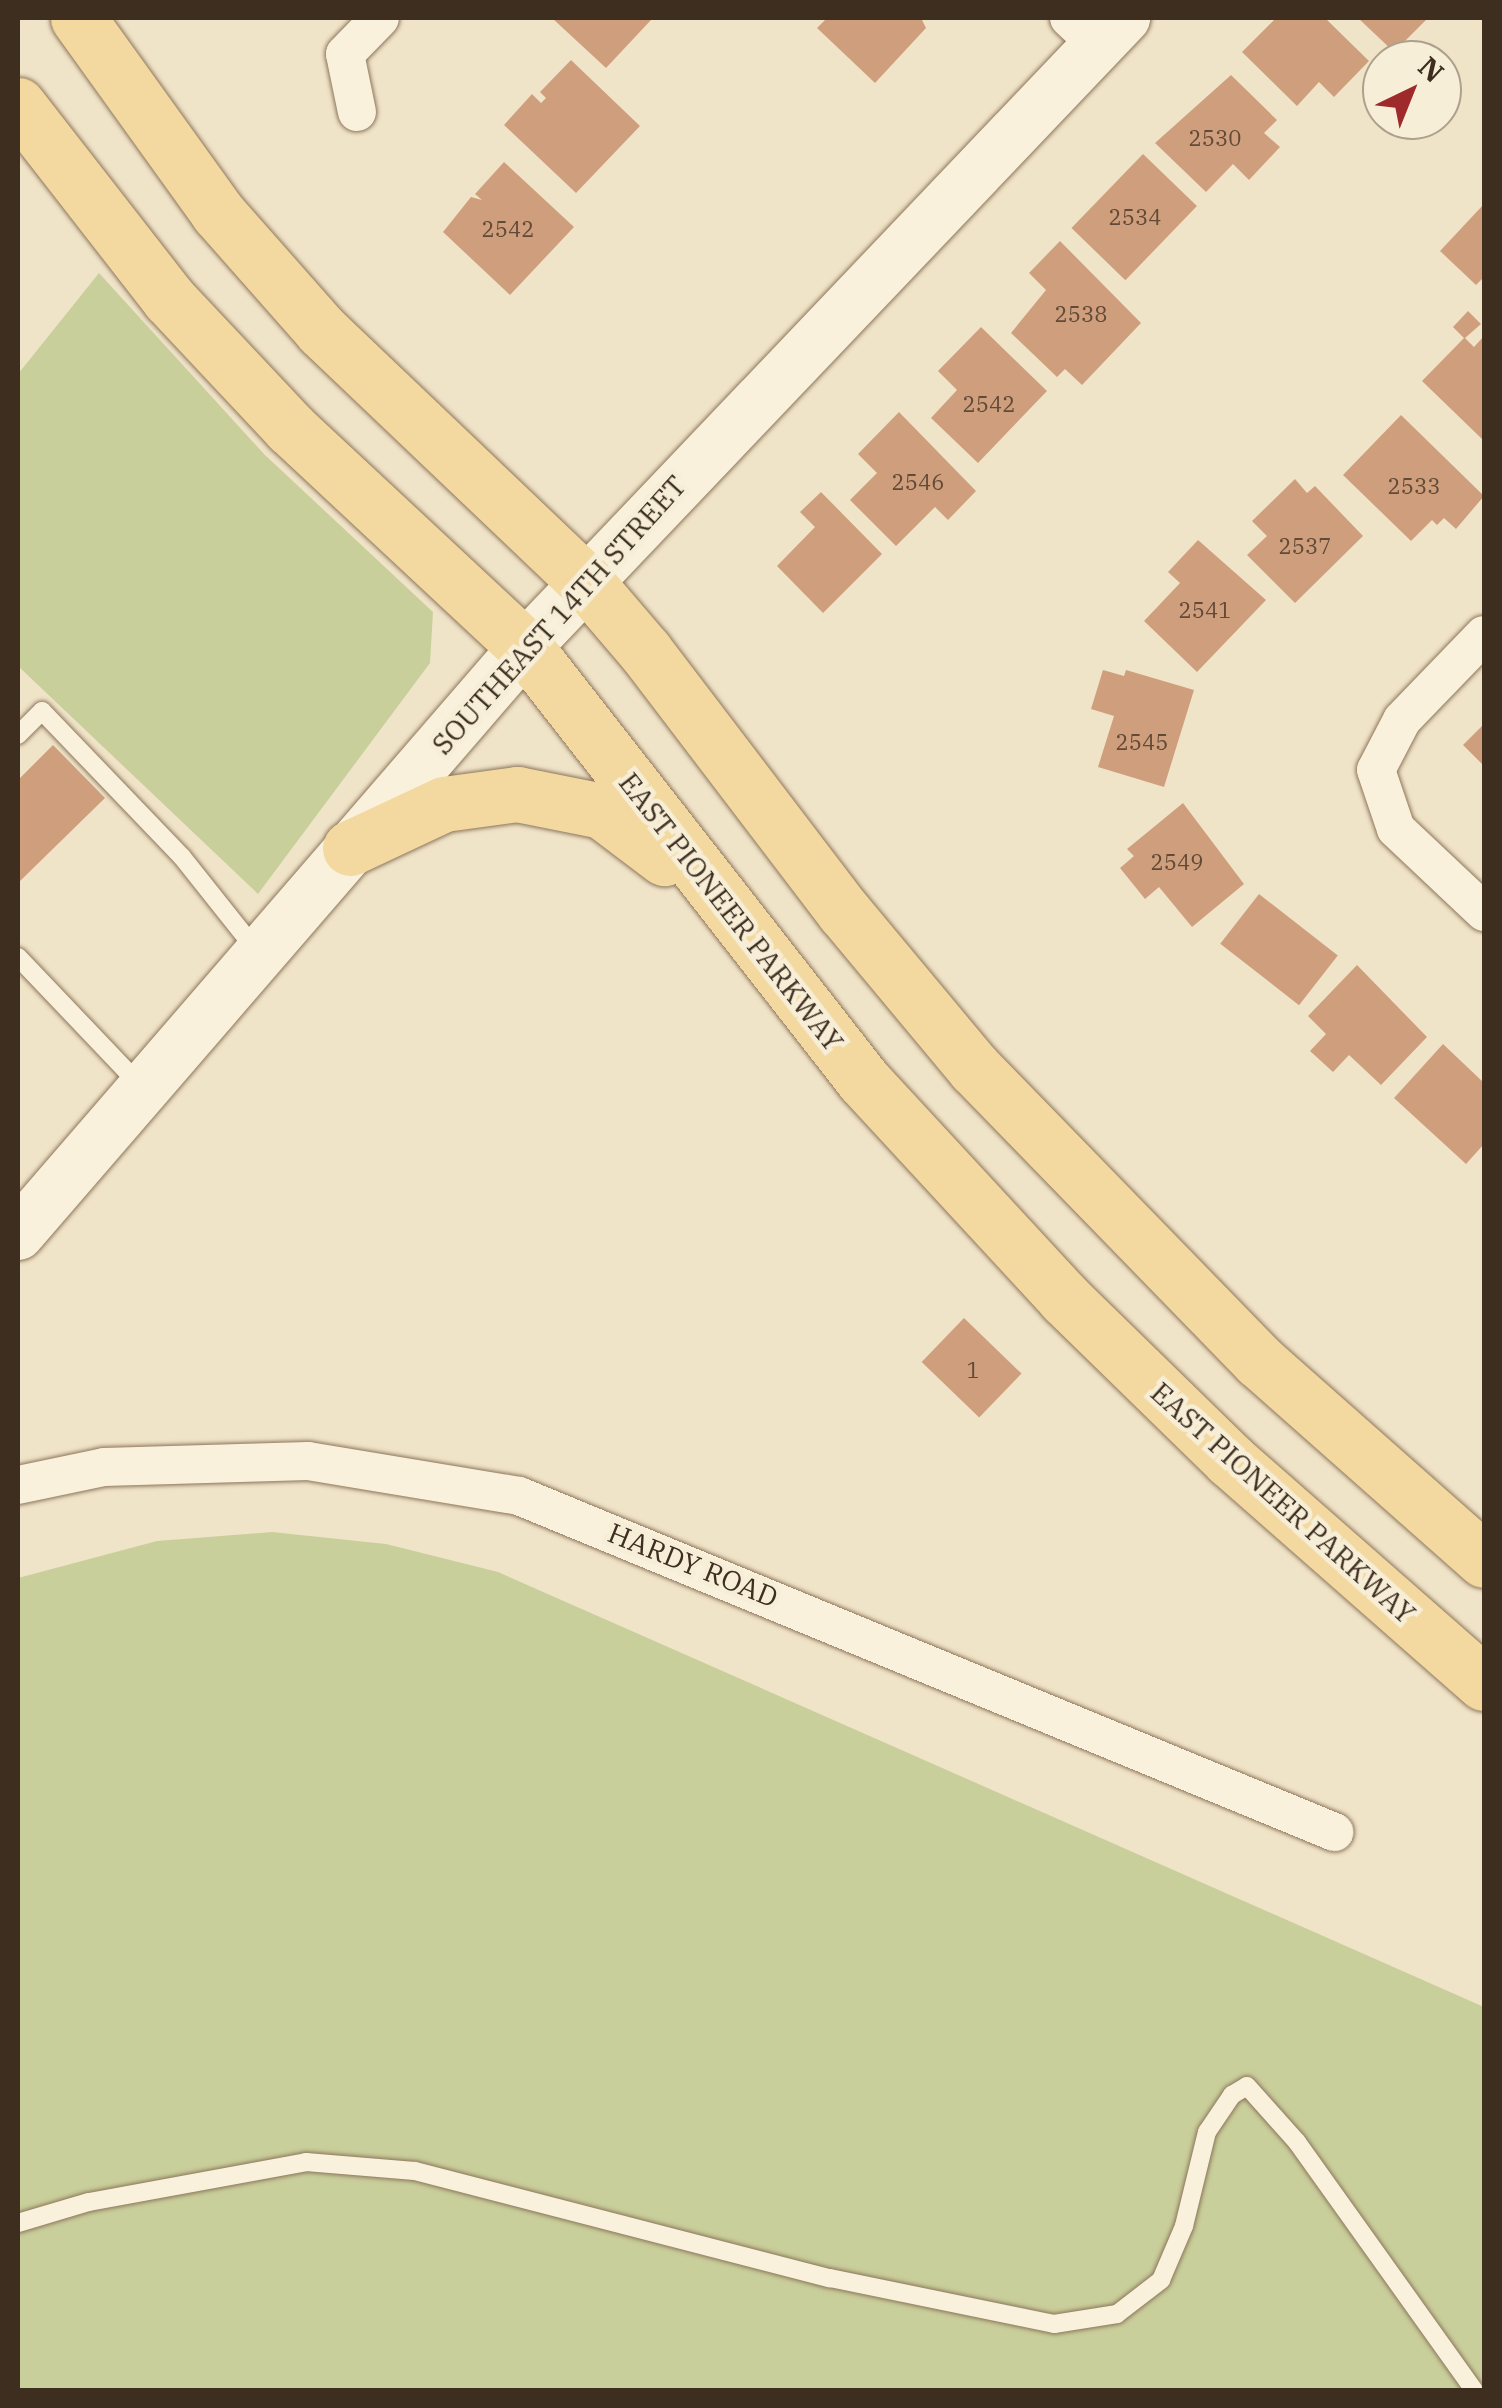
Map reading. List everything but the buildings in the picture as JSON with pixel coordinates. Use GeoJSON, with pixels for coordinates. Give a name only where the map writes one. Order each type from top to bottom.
{"type":"FeatureCollection","features":[{"type":"Feature","properties":{"kind":"main road"},"geometry":{"type":"LineString","coordinates":[[78,18],[218,213],[322,330],[586,582],[975,1070],[1260,1361],[1484,1560]]}},
{"type":"Feature","properties":{"kind":"main road","name":"EAST PIONEER PARKWAY"},"geometry":{"type":"LineString","coordinates":[[18,105],[169,299],[290,428],[525,646],[863,1080],[1065,1299],[1230,1460],[1484,1683]]}},
{"type":"Feature","properties":{"kind":"main road"},"geometry":{"type":"LineString","coordinates":[[350,848],[444,804],[517,794],[602,812],[718,898]]}},
{"type":"Feature","properties":{"kind":"street"},"geometry":{"type":"LineString","coordinates":[[358,112],[346,54],[380,18]]}},
{"type":"Feature","properties":{"kind":"street","name":"SOUTHEAST 14TH STREET"},"geometry":{"type":"LineString","coordinates":[[18,1234],[525,646],[1097,26]]}},
{"type":"Feature","properties":{"kind":"street"},"geometry":{"type":"LineString","coordinates":[[1484,635],[1402,720],[1376,770],[1396,828],[1484,912]]}},
{"type":"Feature","properties":{"kind":"street","name":"HARDY ROAD"},"geometry":{"type":"LineString","coordinates":[[18,1485],[104,1467],[308,1460],[519,1496],[1334,1832]]}},
{"type":"Feature","properties":{"kind":"lane"},"geometry":{"type":"LineString","coordinates":[[18,735],[42,712],[182,857],[259,954]]}},
{"type":"Feature","properties":{"kind":"lane"},"geometry":{"type":"LineString","coordinates":[[18,957],[143,1088]]}},
{"type":"Feature","properties":{"kind":"lane"},"geometry":{"type":"LineString","coordinates":[[18,2223],[89,2202],[306,2162],[415,2171],[830,2278],[1054,2324],[1116,2314],[1161,2280],[1184,2226],[1207,2132],[1232,2095],[1247,2086],[1297,2142],[1474,2390]]}},
{"type":"Feature","properties":{"kind":"green space"},"geometry":{"type":"Polygon","coordinates":[[[99,273],[265,455],[433,612],[430,663],[258,894],[18,666],[18,374],[99,273]]]}},
{"type":"Feature","properties":{"kind":"green space"},"geometry":{"type":"Polygon","coordinates":[[[272,1532],[386,1544],[498,1572],[1484,2007],[1484,2390],[18,2390],[18,1578],[157,1541],[272,1532]]]}}]}
